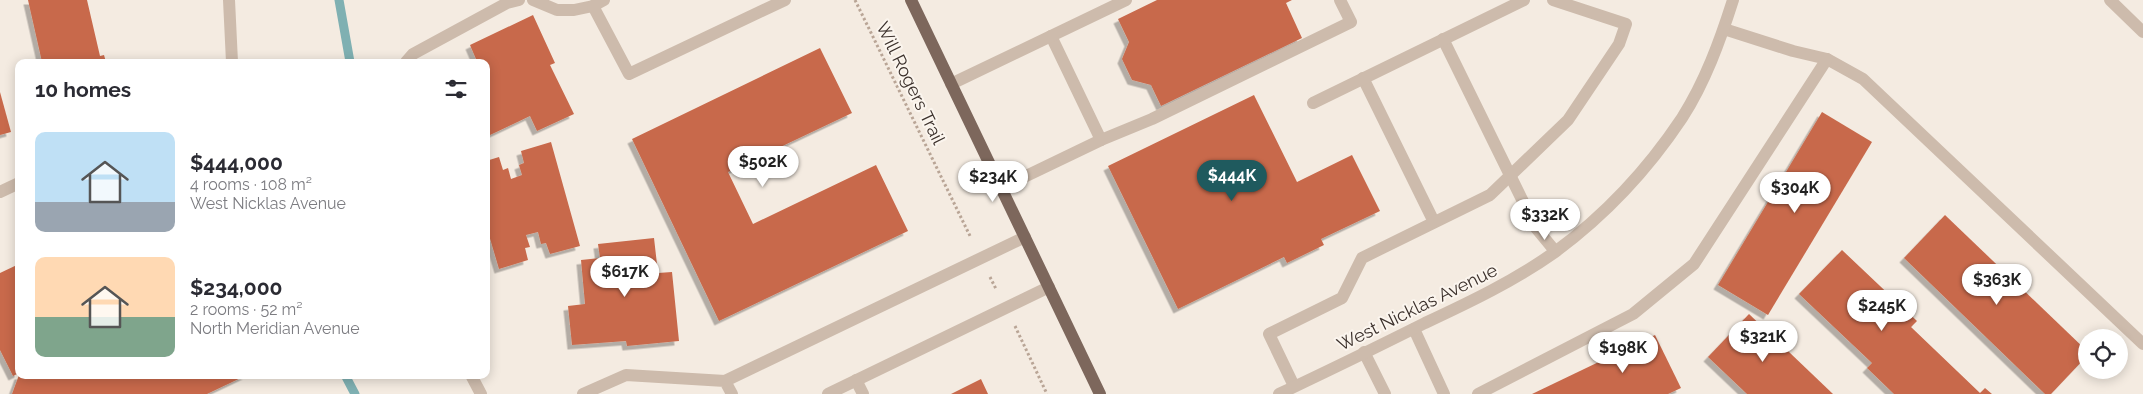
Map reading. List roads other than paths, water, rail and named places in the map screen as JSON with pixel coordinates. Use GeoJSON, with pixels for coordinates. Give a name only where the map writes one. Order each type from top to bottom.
{"type":"FeatureCollection","features":[{"type":"Feature","properties":{"kind":"main road"},"geometry":{"type":"LineString","coordinates":[[911,0],[1100,394]]}},
{"type":"Feature","properties":{"kind":"street"},"geometry":{"type":"LineString","coordinates":[[229,0],[232,59]]}},
{"type":"Feature","properties":{"kind":"street"},"geometry":{"type":"LineString","coordinates":[[409,59],[413,54],[507,3],[519,0]]}},
{"type":"Feature","properties":{"kind":"street"},"geometry":{"type":"LineString","coordinates":[[533,0],[557,10],[574,10],[598,3],[629,74],[785,0]]}},
{"type":"Feature","properties":{"kind":"street"},"geometry":{"type":"LineString","coordinates":[[951,84],[1126,0]]}},
{"type":"Feature","properties":{"kind":"street"},"geometry":{"type":"LineString","coordinates":[[1001,188],[1101,140],[1152,119],[1351,22],[1340,0]]}},
{"type":"Feature","properties":{"kind":"street"},"geometry":{"type":"LineString","coordinates":[[1313,103],[1524,0]]}},
{"type":"Feature","properties":{"kind":"street"},"geometry":{"type":"LineString","coordinates":[[1294,386],[1269,334],[1342,298],[1362,258],[1490,195],[1511,177],[1568,120],[1620,44],[1626,24],[1553,0]]}},
{"type":"Feature","properties":{"kind":"street","name":"West Nicklas Avenue"},"geometry":{"type":"LineString","coordinates":[[1279,394],[1500,286],[1555,251],[1610,205],[1648,164],[1665,142],[1697,90],[1724,29],[1733,0]]}},
{"type":"Feature","properties":{"kind":"street"},"geometry":{"type":"LineString","coordinates":[[2110,0],[2143,32]]}},
{"type":"Feature","properties":{"kind":"street"},"geometry":{"type":"LineString","coordinates":[[1724,29],[1793,51],[1827,59],[1862,79],[2143,344]]}},
{"type":"Feature","properties":{"kind":"street"},"geometry":{"type":"LineString","coordinates":[[1051,36],[1101,140]]}},
{"type":"Feature","properties":{"kind":"street"},"geometry":{"type":"LineString","coordinates":[[1443,39],[1536,228],[1555,251]]}},
{"type":"Feature","properties":{"kind":"street"},"geometry":{"type":"LineString","coordinates":[[1478,394],[1633,314],[1694,264],[1827,59]]}},
{"type":"Feature","properties":{"kind":"street"},"geometry":{"type":"LineString","coordinates":[[1363,78],[1434,222]]}},
{"type":"Feature","properties":{"kind":"street"},"geometry":{"type":"LineString","coordinates":[[0,192],[15,185]]}},
{"type":"Feature","properties":{"kind":"street"},"geometry":{"type":"LineString","coordinates":[[583,394],[626,375],[725,381],[1025,237]]}},
{"type":"Feature","properties":{"kind":"street"},"geometry":{"type":"LineString","coordinates":[[828,394],[1049,287]]}},
{"type":"Feature","properties":{"kind":"street"},"geometry":{"type":"LineString","coordinates":[[1414,329],[1443,393]]}},
{"type":"Feature","properties":{"kind":"street"},"geometry":{"type":"LineString","coordinates":[[1364,352],[1385,394]]}},
{"type":"Feature","properties":{"kind":"street"},"geometry":{"type":"LineString","coordinates":[[473,379],[481,394]]}},
{"type":"Feature","properties":{"kind":"street"},"geometry":{"type":"LineString","coordinates":[[856,380],[863,394]]}},
{"type":"Feature","properties":{"kind":"street"},"geometry":{"type":"LineString","coordinates":[[725,381],[732,394]]}},
{"type":"Feature","properties":{"kind":"waterway"},"geometry":{"type":"LineString","coordinates":[[339,0],[349,59]]}},
{"type":"Feature","properties":{"kind":"waterway"},"geometry":{"type":"LineString","coordinates":[[347,379],[355,394]]}}]}
